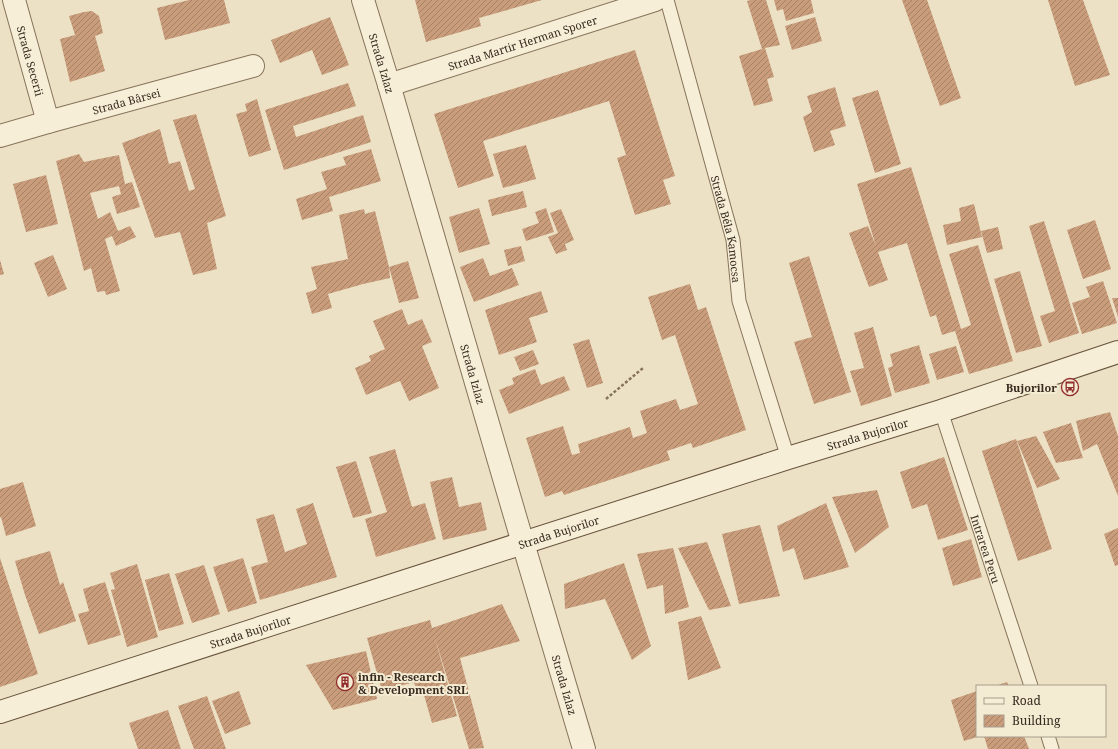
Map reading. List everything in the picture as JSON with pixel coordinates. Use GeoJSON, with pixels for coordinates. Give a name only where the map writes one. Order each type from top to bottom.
{"type":"FeatureCollection","features":[{"type":"Feature","properties":{"kind":"street","name":"Strada Secerii"},"geometry":{"type":"LineString","coordinates":[[14,0],[48,122]]}},
{"type":"Feature","properties":{"kind":"street","name":"Strada Izlaz"},"geometry":{"type":"LineString","coordinates":[[363,0],[584,749]]}},
{"type":"Feature","properties":{"kind":"street","name":"Strada Martir Herman Sporer"},"geometry":{"type":"LineString","coordinates":[[389,85],[655,0]]}},
{"type":"Feature","properties":{"kind":"street","name":"Strada Bârsei"},"geometry":{"type":"LineString","coordinates":[[0,136],[253,66]]}},
{"type":"Feature","properties":{"kind":"street","name":"Strada Bujorilor"},"geometry":{"type":"LineString","coordinates":[[0,712],[788,458],[941,411],[1118,352]]}},
{"type":"Feature","properties":{"kind":"lane","name":"Strada Béla Kamocsa"},"geometry":{"type":"LineString","coordinates":[[667,0],[733,240],[739,301],[788,458]]}},
{"type":"Feature","properties":{"kind":"lane","name":"Intrarea Peru"},"geometry":{"type":"LineString","coordinates":[[941,411],[1031,685]]}},
{"type":"Feature","properties":{"kind":"lane"},"geometry":{"type":"LineString","coordinates":[[1048,737],[1052,749]]}},
{"type":"Feature","properties":{"kind":"path"},"geometry":{"type":"LineString","coordinates":[[606,400],[643,368]]}},
{"type":"Feature","properties":{"kind":"building"},"geometry":{"type":"Polygon","coordinates":[[[189,0],[224,0],[230,23],[165,40],[157,8],[189,0]]]}},
{"type":"Feature","properties":{"kind":"building"},"geometry":{"type":"Polygon","coordinates":[[[415,0],[542,0],[479,18],[481,26],[426,42],[415,0]]]}},
{"type":"Feature","properties":{"kind":"building"},"geometry":{"type":"Polygon","coordinates":[[[766,0],[780,45],[765,48],[774,77],[767,79],[773,101],[754,106],[739,56],[762,49],[747,1],[766,0]]]}},
{"type":"Feature","properties":{"kind":"building"},"geometry":{"type":"Polygon","coordinates":[[[774,0],[811,0],[814,13],[786,21],[783,9],[777,11],[774,0]]]}},
{"type":"Feature","properties":{"kind":"building"},"geometry":{"type":"Polygon","coordinates":[[[902,0],[927,0],[961,98],[940,106],[902,0]]]}},
{"type":"Feature","properties":{"kind":"building"},"geometry":{"type":"Polygon","coordinates":[[[1048,0],[1083,0],[1110,75],[1075,86],[1048,0]]]}},
{"type":"Feature","properties":{"kind":"building"},"geometry":{"type":"Polygon","coordinates":[[[92,11],[99,16],[103,33],[95,36],[105,71],[70,82],[60,39],[75,35],[69,16],[92,11]]]}},
{"type":"Feature","properties":{"kind":"building"},"geometry":{"type":"Polygon","coordinates":[[[330,17],[349,65],[322,75],[312,50],[280,63],[271,40],[330,17]]]}},
{"type":"Feature","properties":{"kind":"building"},"geometry":{"type":"Polygon","coordinates":[[[815,17],[822,41],[792,50],[785,26],[815,17]]]}},
{"type":"Feature","properties":{"kind":"building"},"geometry":{"type":"Polygon","coordinates":[[[635,50],[675,176],[663,180],[671,204],[635,215],[617,158],[626,155],[609,101],[483,141],[494,176],[458,188],[434,114],[635,50]]]}},
{"type":"Feature","properties":{"kind":"building"},"geometry":{"type":"Polygon","coordinates":[[[348,83],[356,106],[293,126],[296,137],[363,115],[371,142],[284,170],[265,110],[348,83]]]}},
{"type":"Feature","properties":{"kind":"building"},"geometry":{"type":"Polygon","coordinates":[[[835,87],[846,126],[830,131],[835,145],[814,152],[803,117],[812,112],[807,96],[835,87]]]}},
{"type":"Feature","properties":{"kind":"building"},"geometry":{"type":"Polygon","coordinates":[[[878,90],[901,164],[875,173],[852,98],[878,90]]]}},
{"type":"Feature","properties":{"kind":"building"},"geometry":{"type":"Polygon","coordinates":[[[257,99],[271,150],[249,157],[236,114],[247,111],[245,104],[257,99]]]}},
{"type":"Feature","properties":{"kind":"building"},"geometry":{"type":"Polygon","coordinates":[[[196,114],[226,216],[207,223],[217,269],[193,275],[180,232],[155,238],[122,143],[160,129],[169,164],[180,161],[189,191],[195,189],[173,120],[196,114]]]}},
{"type":"Feature","properties":{"kind":"building"},"geometry":{"type":"Polygon","coordinates":[[[526,145],[536,179],[503,188],[493,154],[526,145]]]}},
{"type":"Feature","properties":{"kind":"building"},"geometry":{"type":"Polygon","coordinates":[[[371,149],[381,181],[329,197],[333,211],[302,220],[296,199],[327,189],[321,172],[346,165],[343,157],[371,149]]]}},
{"type":"Feature","properties":{"kind":"building"},"geometry":{"type":"Polygon","coordinates":[[[79,154],[84,162],[119,155],[125,184],[132,182],[140,207],[117,214],[112,197],[121,194],[119,186],[90,193],[98,219],[110,212],[118,231],[130,226],[136,237],[116,246],[112,236],[105,239],[120,291],[106,295],[105,291],[97,292],[91,268],[84,271],[56,161],[79,154]]]}},
{"type":"Feature","properties":{"kind":"building"},"geometry":{"type":"Polygon","coordinates":[[[911,167],[961,329],[971,325],[949,254],[978,245],[1013,361],[969,374],[955,331],[942,335],[936,315],[930,317],[907,243],[878,252],[888,280],[869,287],[849,233],[868,226],[876,246],[857,184],[911,167]]]}},
{"type":"Feature","properties":{"kind":"building"},"geometry":{"type":"Polygon","coordinates":[[[46,175],[58,224],[26,232],[13,184],[46,175]]]}},
{"type":"Feature","properties":{"kind":"building"},"geometry":{"type":"Polygon","coordinates":[[[523,191],[527,207],[492,216],[488,200],[523,191]]]}},
{"type":"Feature","properties":{"kind":"building"},"geometry":{"type":"Polygon","coordinates":[[[974,204],[982,237],[947,245],[943,225],[961,221],[959,208],[974,204]]]}},
{"type":"Feature","properties":{"kind":"building"},"geometry":{"type":"Polygon","coordinates":[[[479,208],[490,244],[459,253],[449,217],[479,208]]]}},
{"type":"Feature","properties":{"kind":"building"},"geometry":{"type":"Polygon","coordinates":[[[546,208],[554,232],[526,241],[522,229],[539,223],[535,212],[546,208]]]}},
{"type":"Feature","properties":{"kind":"building"},"geometry":{"type":"Polygon","coordinates":[[[364,209],[365,214],[375,211],[389,267],[390,278],[328,294],[332,308],[312,314],[306,293],[317,289],[311,267],[348,259],[339,215],[364,209]]]}},
{"type":"Feature","properties":{"kind":"building"},"geometry":{"type":"Polygon","coordinates":[[[561,209],[574,240],[565,244],[567,250],[556,254],[548,237],[558,233],[550,213],[561,209]]]}},
{"type":"Feature","properties":{"kind":"building"},"geometry":{"type":"Polygon","coordinates":[[[1095,220],[1111,269],[1083,279],[1067,230],[1095,220]]]}},
{"type":"Feature","properties":{"kind":"building"},"geometry":{"type":"Polygon","coordinates":[[[1044,221],[1079,333],[1049,343],[1040,316],[1055,311],[1029,226],[1044,221]]]}},
{"type":"Feature","properties":{"kind":"building"},"geometry":{"type":"Polygon","coordinates":[[[998,227],[1003,249],[987,253],[981,231],[998,227]]]}},
{"type":"Feature","properties":{"kind":"building"},"geometry":{"type":"Polygon","coordinates":[[[521,246],[525,261],[508,266],[504,250],[521,246]]]}},
{"type":"Feature","properties":{"kind":"building"},"geometry":{"type":"Polygon","coordinates":[[[53,255],[67,289],[48,297],[34,263],[53,255]]]}},
{"type":"Feature","properties":{"kind":"building"},"geometry":{"type":"Polygon","coordinates":[[[809,256],[851,392],[814,404],[794,342],[812,337],[789,263],[809,256]]]}},
{"type":"Feature","properties":{"kind":"building"},"geometry":{"type":"Polygon","coordinates":[[[483,258],[490,276],[512,268],[519,285],[474,302],[460,267],[483,258]]]}},
{"type":"Feature","properties":{"kind":"building"},"geometry":{"type":"Polygon","coordinates":[[[0,260],[4,274],[0,275],[0,260]]]}},
{"type":"Feature","properties":{"kind":"building"},"geometry":{"type":"Polygon","coordinates":[[[408,261],[419,298],[399,303],[389,267],[408,261]]]}},
{"type":"Feature","properties":{"kind":"building"},"geometry":{"type":"Polygon","coordinates":[[[1020,271],[1042,346],[1016,353],[994,279],[1020,271]]]}},
{"type":"Feature","properties":{"kind":"building"},"geometry":{"type":"Polygon","coordinates":[[[1103,281],[1117,323],[1082,334],[1072,303],[1090,297],[1086,287],[1103,281]]]}},
{"type":"Feature","properties":{"kind":"building"},"geometry":{"type":"Polygon","coordinates":[[[690,284],[698,310],[706,307],[746,430],[693,448],[691,443],[667,451],[670,460],[564,495],[562,491],[545,497],[526,438],[563,426],[572,455],[580,453],[578,444],[630,427],[633,438],[647,433],[640,411],[676,399],[680,410],[698,404],[675,335],[662,340],[648,297],[690,284]]]}},
{"type":"Feature","properties":{"kind":"building"},"geometry":{"type":"Polygon","coordinates":[[[541,291],[548,312],[529,318],[537,342],[499,355],[485,310],[541,291]]]}},
{"type":"Feature","properties":{"kind":"building"},"geometry":{"type":"Polygon","coordinates":[[[1112,298],[1118,298],[1118,317],[1112,298]]]}},
{"type":"Feature","properties":{"kind":"building"},"geometry":{"type":"Polygon","coordinates":[[[402,309],[408,325],[422,319],[432,342],[422,346],[439,388],[409,401],[400,381],[366,395],[355,368],[371,361],[369,356],[385,349],[373,321],[402,309]]]}},
{"type":"Feature","properties":{"kind":"building"},"geometry":{"type":"Polygon","coordinates":[[[873,327],[892,396],[861,406],[850,371],[864,368],[854,333],[873,327]]]}},
{"type":"Feature","properties":{"kind":"building"},"geometry":{"type":"Polygon","coordinates":[[[589,339],[603,383],[587,388],[573,344],[589,339]]]}},
{"type":"Feature","properties":{"kind":"building"},"geometry":{"type":"Polygon","coordinates":[[[919,345],[930,383],[895,393],[888,368],[893,366],[890,354],[919,345]]]}},
{"type":"Feature","properties":{"kind":"building"},"geometry":{"type":"Polygon","coordinates":[[[956,346],[964,372],[937,380],[929,354],[956,346]]]}},
{"type":"Feature","properties":{"kind":"building"},"geometry":{"type":"Polygon","coordinates":[[[533,350],[539,364],[520,371],[514,357],[533,350]]]}},
{"type":"Feature","properties":{"kind":"building"},"geometry":{"type":"Polygon","coordinates":[[[535,369],[541,385],[564,376],[570,390],[509,414],[499,390],[514,384],[512,378],[535,369]]]}},
{"type":"Feature","properties":{"kind":"building"},"geometry":{"type":"Polygon","coordinates":[[[1110,412],[1118,436],[1118,496],[1097,444],[1083,451],[1076,421],[1110,412]]]}},
{"type":"Feature","properties":{"kind":"building"},"geometry":{"type":"Polygon","coordinates":[[[1071,423],[1083,458],[1056,463],[1043,432],[1071,423]]]}},
{"type":"Feature","properties":{"kind":"building"},"geometry":{"type":"Polygon","coordinates":[[[1036,436],[1060,479],[1037,488],[1017,441],[1036,436]]]}},
{"type":"Feature","properties":{"kind":"building"},"geometry":{"type":"Polygon","coordinates":[[[1016,439],[1052,549],[1018,561],[982,451],[1016,439]]]}},
{"type":"Feature","properties":{"kind":"building"},"geometry":{"type":"Polygon","coordinates":[[[395,449],[412,507],[425,503],[436,539],[376,557],[365,519],[387,512],[369,457],[395,449]]]}},
{"type":"Feature","properties":{"kind":"building"},"geometry":{"type":"Polygon","coordinates":[[[944,457],[968,530],[938,540],[927,504],[912,509],[900,472],[944,457]]]}},
{"type":"Feature","properties":{"kind":"building"},"geometry":{"type":"Polygon","coordinates":[[[356,461],[372,513],[353,518],[336,467],[356,461]]]}},
{"type":"Feature","properties":{"kind":"building"},"geometry":{"type":"Polygon","coordinates":[[[452,477],[459,507],[481,502],[487,530],[443,540],[430,482],[452,477]]]}},
{"type":"Feature","properties":{"kind":"building"},"geometry":{"type":"Polygon","coordinates":[[[23,482],[36,526],[6,536],[1,517],[0,518],[0,489],[23,482]]]}},
{"type":"Feature","properties":{"kind":"building"},"geometry":{"type":"Polygon","coordinates":[[[877,490],[889,527],[855,553],[832,497],[877,490]]]}},
{"type":"Feature","properties":{"kind":"building"},"geometry":{"type":"Polygon","coordinates":[[[313,503],[337,577],[260,600],[251,567],[268,562],[256,519],[274,514],[285,552],[307,544],[296,509],[313,503]]]}},
{"type":"Feature","properties":{"kind":"building"},"geometry":{"type":"Polygon","coordinates":[[[826,503],[849,567],[804,580],[794,548],[783,552],[777,526],[826,503]]]}},
{"type":"Feature","properties":{"kind":"building"},"geometry":{"type":"Polygon","coordinates":[[[760,525],[780,596],[739,604],[722,534],[760,525]]]}},
{"type":"Feature","properties":{"kind":"building"},"geometry":{"type":"Polygon","coordinates":[[[1118,528],[1118,565],[1115,566],[1104,534],[1118,528]]]}},
{"type":"Feature","properties":{"kind":"building"},"geometry":{"type":"Polygon","coordinates":[[[971,539],[982,577],[953,586],[942,548],[971,539]]]}},
{"type":"Feature","properties":{"kind":"building"},"geometry":{"type":"Polygon","coordinates":[[[707,542],[731,606],[709,610],[678,548],[707,542]]]}},
{"type":"Feature","properties":{"kind":"building"},"geometry":{"type":"Polygon","coordinates":[[[673,548],[689,607],[665,614],[663,585],[647,589],[637,554],[673,548]]]}},
{"type":"Feature","properties":{"kind":"building"},"geometry":{"type":"Polygon","coordinates":[[[50,551],[60,585],[63,582],[76,621],[39,634],[15,561],[50,551]]]}},
{"type":"Feature","properties":{"kind":"building"},"geometry":{"type":"Polygon","coordinates":[[[0,558],[38,674],[0,687],[0,558]]]}},
{"type":"Feature","properties":{"kind":"building"},"geometry":{"type":"Polygon","coordinates":[[[243,558],[257,603],[228,612],[213,567],[243,558]]]}},
{"type":"Feature","properties":{"kind":"building"},"geometry":{"type":"Polygon","coordinates":[[[624,563],[651,646],[632,660],[605,599],[565,609],[564,584],[624,563]]]}},
{"type":"Feature","properties":{"kind":"building"},"geometry":{"type":"Polygon","coordinates":[[[137,564],[158,637],[127,647],[111,590],[115,589],[110,573],[137,564]]]}},
{"type":"Feature","properties":{"kind":"building"},"geometry":{"type":"Polygon","coordinates":[[[204,565],[220,614],[192,623],[175,574],[204,565]]]}},
{"type":"Feature","properties":{"kind":"building"},"geometry":{"type":"Polygon","coordinates":[[[169,573],[184,624],[159,631],[145,580],[169,573]]]}},
{"type":"Feature","properties":{"kind":"building"},"geometry":{"type":"Polygon","coordinates":[[[105,582],[121,635],[88,645],[78,614],[89,611],[83,589],[105,582]]]}},
{"type":"Feature","properties":{"kind":"building"},"geometry":{"type":"Polygon","coordinates":[[[502,604],[520,641],[460,658],[484,748],[469,749],[434,635],[457,716],[432,723],[424,695],[418,696],[414,682],[382,691],[367,638],[430,620],[432,628],[502,604]]]}},
{"type":"Feature","properties":{"kind":"building"},"geometry":{"type":"Polygon","coordinates":[[[701,616],[721,668],[688,680],[678,622],[701,616]]]}},
{"type":"Feature","properties":{"kind":"building","name":"infin - Research & Development SRL"},"geometry":{"type":"Polygon","coordinates":[[[366,651],[377,699],[333,710],[306,665],[366,651]]]}},
{"type":"Feature","properties":{"kind":"building"},"geometry":{"type":"Polygon","coordinates":[[[1007,682],[1008,685],[998,685],[1007,682]]]}},
{"type":"Feature","properties":{"kind":"building"},"geometry":{"type":"Polygon","coordinates":[[[239,691],[251,724],[225,734],[212,701],[239,691]]]}},
{"type":"Feature","properties":{"kind":"building"},"geometry":{"type":"Polygon","coordinates":[[[976,691],[977,737],[964,741],[951,700],[976,691]]]}},
{"type":"Feature","properties":{"kind":"building"},"geometry":{"type":"Polygon","coordinates":[[[207,696],[226,749],[194,749],[178,706],[207,696]]]}},
{"type":"Feature","properties":{"kind":"building"},"geometry":{"type":"Polygon","coordinates":[[[168,710],[181,749],[138,749],[129,723],[168,710]]]}},
{"type":"Feature","properties":{"kind":"building"},"geometry":{"type":"Polygon","coordinates":[[[984,737],[1024,737],[1029,749],[988,749],[984,737]]]}},
{"type":"Feature","properties":{"kind":"place","name":"Bujorilor"},"geometry":{"type":"Point","coordinates":[1070,387]}},
{"type":"Feature","properties":{"kind":"place","name":"infin - Research & Development SRL"},"geometry":{"type":"Point","coordinates":[345,682]}}]}
